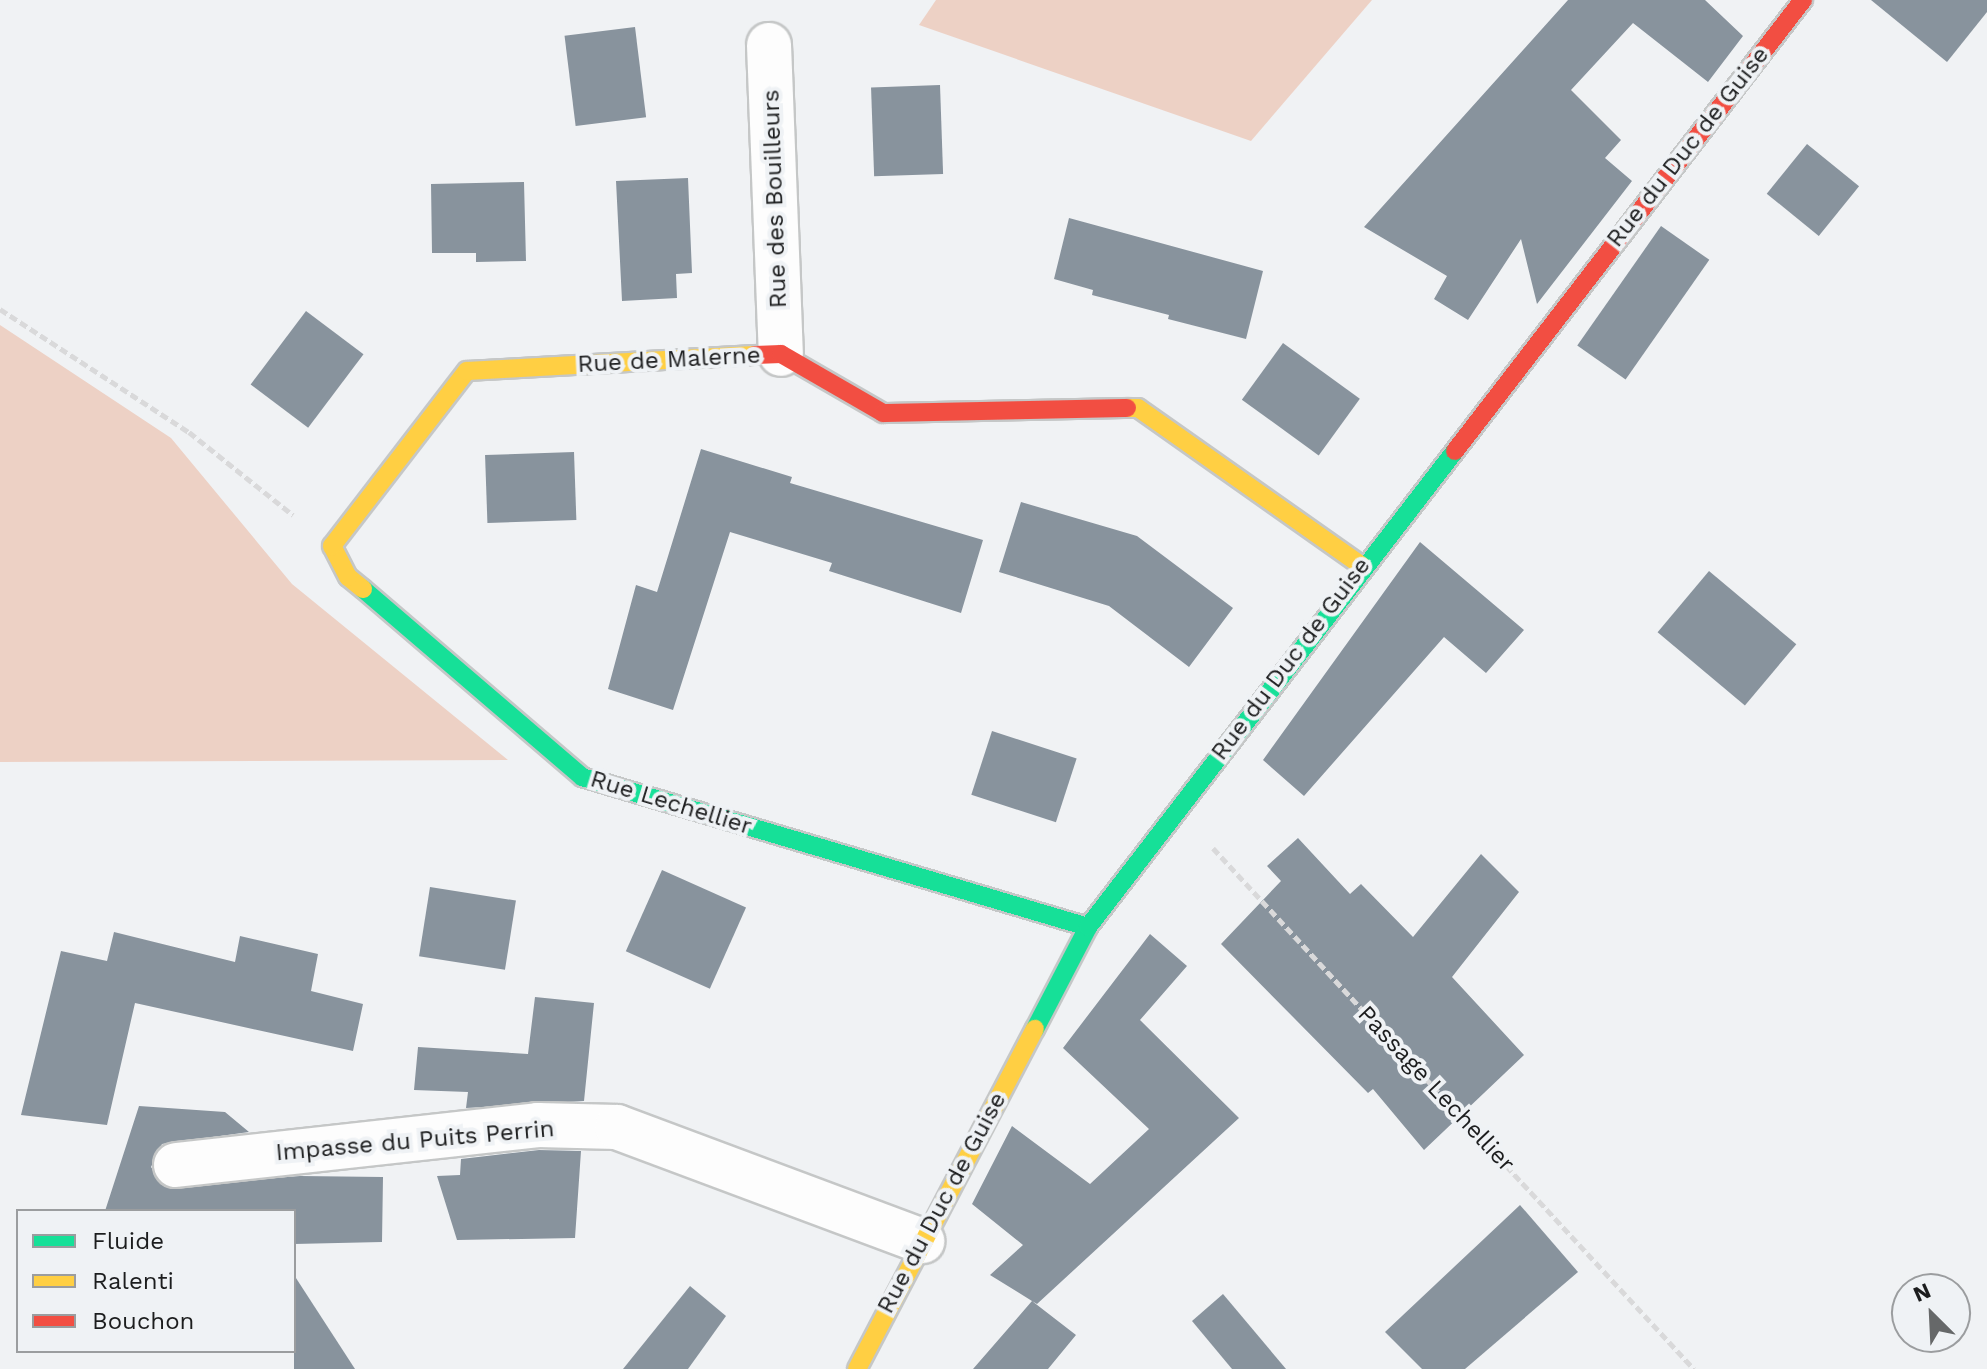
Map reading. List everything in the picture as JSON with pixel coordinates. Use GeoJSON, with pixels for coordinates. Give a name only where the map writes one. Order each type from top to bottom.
{"type":"FeatureCollection","features":[{"type":"Feature","properties":{"kind":"street","name":"Rue du Duc de Guise"},"geometry":{"type":"LineString","coordinates":[[865,1365],[922,1241],[1088,927],[1362,566],[1803,0]]}},
{"type":"Feature","properties":{"kind":"street","name":"Rue des Bouilleurs"},"geometry":{"type":"LineString","coordinates":[[769,45],[781,354]]}},
{"type":"Feature","properties":{"kind":"street","name":"Rue de Malerne"},"geometry":{"type":"LineString","coordinates":[[332,546],[467,371],[781,354],[883,413],[1138,408],[1362,566]]}},
{"type":"Feature","properties":{"kind":"street","name":"Rue Lechellier"},"geometry":{"type":"LineString","coordinates":[[332,546],[348,577],[582,777],[1088,927]]}},
{"type":"Feature","properties":{"kind":"street","name":"Impasse du Puits Perrin"},"geometry":{"type":"LineString","coordinates":[[176,1165],[538,1125],[617,1127],[922,1241]]}},
{"type":"Feature","properties":{"kind":"path"},"geometry":{"type":"LineString","coordinates":[[0,309],[189,432],[332,546]]}},
{"type":"Feature","properties":{"kind":"path","name":"Passage Lechellier"},"geometry":{"type":"LineString","coordinates":[[1177,809],[1694,1369]]}},
{"type":"Feature","properties":{"kind":"shaded area"},"geometry":{"type":"Polygon","coordinates":[[[936,0],[1372,0],[1251,141],[919,25],[936,0]]]}},
{"type":"Feature","properties":{"kind":"shaded area"},"geometry":{"type":"Polygon","coordinates":[[[0,325],[171,438],[292,584],[508,760],[0,762],[0,325]]]}},
{"type":"Feature","properties":{"kind":"building"},"geometry":{"type":"Polygon","coordinates":[[[1568,0],[1705,0],[1743,36],[1708,82],[1633,23],[1571,90],[1621,140],[1605,158],[1632,181],[1537,304],[1521,239],[1468,320],[1434,299],[1447,276],[1364,227],[1568,0]]]}},
{"type":"Feature","properties":{"kind":"building"},"geometry":{"type":"Polygon","coordinates":[[[1871,0],[1987,0],[1987,12],[1947,62],[1871,0]]]}},
{"type":"Feature","properties":{"kind":"building"},"geometry":{"type":"Polygon","coordinates":[[[635,27],[646,117],[576,126],[565,36],[635,27]]]}},
{"type":"Feature","properties":{"kind":"building"},"geometry":{"type":"Polygon","coordinates":[[[940,85],[943,174],[874,176],[871,87],[940,85]]]}},
{"type":"Feature","properties":{"kind":"building"},"geometry":{"type":"Polygon","coordinates":[[[1807,144],[1859,186],[1819,236],[1767,194],[1807,144]]]}},
{"type":"Feature","properties":{"kind":"building"},"geometry":{"type":"Polygon","coordinates":[[[688,178],[692,273],[676,274],[677,298],[622,301],[616,181],[688,178]]]}},
{"type":"Feature","properties":{"kind":"building"},"geometry":{"type":"Polygon","coordinates":[[[524,182],[526,261],[476,262],[476,253],[432,253],[431,184],[524,182]]]}},
{"type":"Feature","properties":{"kind":"building"},"geometry":{"type":"Polygon","coordinates":[[[1069,218],[1263,271],[1246,339],[1168,319],[1169,315],[1092,295],[1093,290],[1054,279],[1069,218]]]}},
{"type":"Feature","properties":{"kind":"building"},"geometry":{"type":"Polygon","coordinates":[[[1661,226],[1709,260],[1626,379],[1577,346],[1661,226]]]}},
{"type":"Feature","properties":{"kind":"building"},"geometry":{"type":"Polygon","coordinates":[[[306,311],[364,354],[308,428],[251,384],[306,311]]]}},
{"type":"Feature","properties":{"kind":"building"},"geometry":{"type":"Polygon","coordinates":[[[1283,343],[1360,399],[1319,455],[1242,400],[1283,343]]]}},
{"type":"Feature","properties":{"kind":"building"},"geometry":{"type":"Polygon","coordinates":[[[701,449],[792,477],[790,483],[983,540],[961,613],[829,571],[832,563],[730,532],[673,710],[608,689],[636,585],[657,592],[701,449]]]}},
{"type":"Feature","properties":{"kind":"building"},"geometry":{"type":"Polygon","coordinates":[[[574,452],[576,520],[487,523],[485,455],[574,452]]]}},
{"type":"Feature","properties":{"kind":"building"},"geometry":{"type":"Polygon","coordinates":[[[1021,502],[1137,536],[1233,608],[1189,667],[1109,606],[999,572],[1021,502]]]}},
{"type":"Feature","properties":{"kind":"building"},"geometry":{"type":"Polygon","coordinates":[[[1420,542],[1524,630],[1486,673],[1444,637],[1304,796],[1263,760],[1420,542]]]}},
{"type":"Feature","properties":{"kind":"building"},"geometry":{"type":"Polygon","coordinates":[[[1709,571],[1796,644],[1745,706],[1658,632],[1709,571]]]}},
{"type":"Feature","properties":{"kind":"building"},"geometry":{"type":"Polygon","coordinates":[[[992,731],[1077,759],[1056,822],[971,795],[992,731]]]}},
{"type":"Feature","properties":{"kind":"building"},"geometry":{"type":"Polygon","coordinates":[[[1298,838],[1350,894],[1361,884],[1413,937],[1481,854],[1519,892],[1452,977],[1524,1055],[1424,1150],[1373,1089],[1368,1093],[1221,944],[1281,881],[1267,866],[1298,838]]]}},
{"type":"Feature","properties":{"kind":"building"},"geometry":{"type":"Polygon","coordinates":[[[662,870],[746,907],[710,989],[626,951],[662,870]]]}},
{"type":"Feature","properties":{"kind":"building"},"geometry":{"type":"Polygon","coordinates":[[[430,887],[516,901],[505,970],[419,956],[430,887]]]}},
{"type":"Feature","properties":{"kind":"building"},"geometry":{"type":"Polygon","coordinates":[[[114,932],[235,962],[240,936],[318,954],[311,991],[363,1004],[353,1051],[135,1003],[107,1125],[21,1115],[61,951],[107,961],[114,932]]]}},
{"type":"Feature","properties":{"kind":"building"},"geometry":{"type":"Polygon","coordinates":[[[1150,934],[1187,966],[1140,1020],[1239,1118],[1037,1304],[990,1275],[1023,1245],[972,1204],[1012,1126],[1090,1184],[1149,1129],[1063,1048],[1150,934]]]}},
{"type":"Feature","properties":{"kind":"building"},"geometry":{"type":"Polygon","coordinates":[[[535,997],[594,1003],[584,1101],[466,1108],[468,1092],[414,1090],[418,1047],[528,1054],[535,997]]]}},
{"type":"Feature","properties":{"kind":"building"},"geometry":{"type":"Polygon","coordinates":[[[139,1106],[225,1112],[249,1132],[162,1144],[151,1167],[165,1187],[300,1176],[383,1177],[382,1242],[296,1244],[296,1209],[106,1209],[139,1106]]]}},
{"type":"Feature","properties":{"kind":"building"},"geometry":{"type":"Polygon","coordinates":[[[539,1150],[581,1151],[575,1238],[457,1240],[437,1176],[460,1175],[461,1159],[539,1150]]]}},
{"type":"Feature","properties":{"kind":"building"},"geometry":{"type":"Polygon","coordinates":[[[1520,1205],[1578,1272],[1465,1369],[1422,1369],[1385,1332],[1520,1205]]]}},
{"type":"Feature","properties":{"kind":"building"},"geometry":{"type":"Polygon","coordinates":[[[296,1278],[355,1369],[294,1369],[296,1353],[296,1278]]]}},
{"type":"Feature","properties":{"kind":"building"},"geometry":{"type":"Polygon","coordinates":[[[690,1286],[726,1316],[688,1369],[623,1369],[690,1286]]]}},
{"type":"Feature","properties":{"kind":"building"},"geometry":{"type":"Polygon","coordinates":[[[1223,1294],[1286,1369],[1232,1369],[1192,1321],[1223,1294]]]}},
{"type":"Feature","properties":{"kind":"building"},"geometry":{"type":"Polygon","coordinates":[[[1032,1301],[1076,1335],[1048,1369],[973,1369],[1032,1301]]]}},
{"type":"Feature","properties":{"kind":"traffic: fast"},"geometry":{"type":"LineString","coordinates":[[1035,1029],[1088,927],[1455,451]]}},
{"type":"Feature","properties":{"kind":"traffic: fast"},"geometry":{"type":"LineString","coordinates":[[363,589],[582,777],[1088,927]]}},
{"type":"Feature","properties":{"kind":"traffic: slow"},"geometry":{"type":"LineString","coordinates":[[363,589],[348,577],[332,546],[467,371],[755,355]]}},
{"type":"Feature","properties":{"kind":"traffic: slow"},"geometry":{"type":"LineString","coordinates":[[1127,408],[1138,408],[1362,566]]}},
{"type":"Feature","properties":{"kind":"traffic: slow"},"geometry":{"type":"LineString","coordinates":[[857,1369],[1035,1029]]}},
{"type":"Feature","properties":{"kind":"traffic: jam"},"geometry":{"type":"LineString","coordinates":[[1455,451],[1803,0]]}},
{"type":"Feature","properties":{"kind":"traffic: jam"},"geometry":{"type":"LineString","coordinates":[[755,355],[781,354],[883,413],[1127,408]]}}]}
